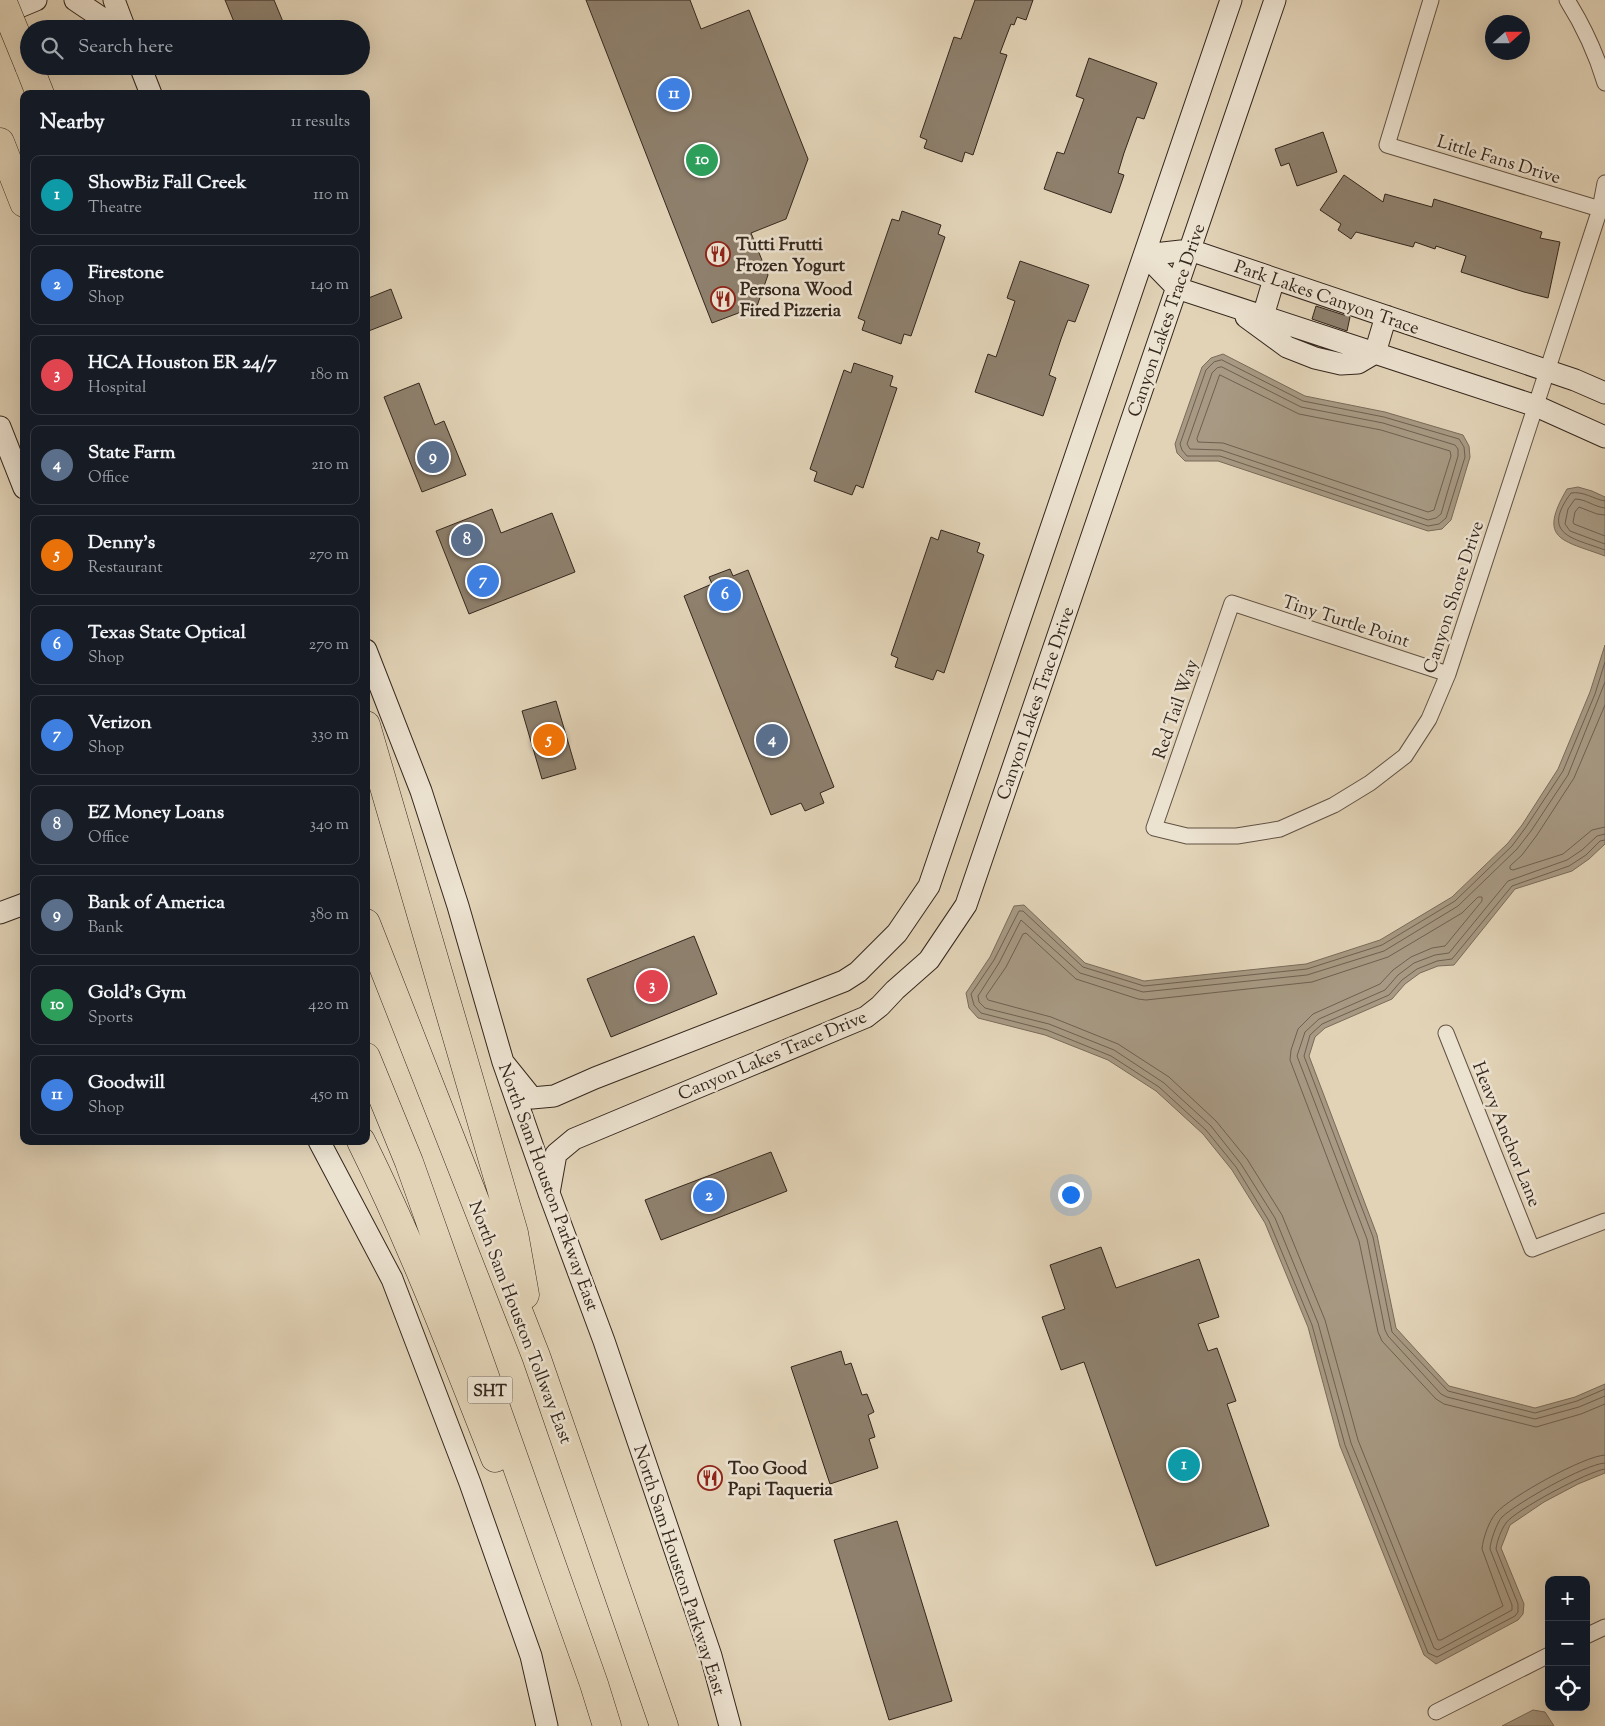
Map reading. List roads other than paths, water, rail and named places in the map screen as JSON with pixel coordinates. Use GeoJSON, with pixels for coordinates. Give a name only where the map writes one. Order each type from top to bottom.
{"type":"FeatureCollection","features":[{"type":"Feature","properties":{"kind":"highway"},"geometry":{"type":"LineString","coordinates":[[2,0],[20,44]]}},
{"type":"Feature","properties":{"kind":"highway"},"geometry":{"type":"LineString","coordinates":[[0,142],[20,193]]}},
{"type":"Feature","properties":{"kind":"highway"},"geometry":{"type":"LineString","coordinates":[[370,739],[514,1233],[536,1356]]}},
{"type":"Feature","properties":{"kind":"highway","name":"North Sam Houston Tollway East"},"geometry":{"type":"LineString","coordinates":[[370,933],[536,1356],[664,1726]]}},
{"type":"Feature","properties":{"kind":"highway","name":"SHT"},"geometry":{"type":"LineString","coordinates":[[370,1067],[409,1162],[594,1684],[607,1726]]}},
{"type":"Feature","properties":{"kind":"highway"},"geometry":{"type":"LineString","coordinates":[[363,1145],[387,1194],[447,1337],[560,1626],[594,1684]]}},
{"type":"Feature","properties":{"kind":"street"},"geometry":{"type":"LineString","coordinates":[[0,15],[36,0]]}},
{"type":"Feature","properties":{"kind":"street"},"geometry":{"type":"LineString","coordinates":[[75,0],[105,20]]}},
{"type":"Feature","properties":{"kind":"street"},"geometry":{"type":"LineString","coordinates":[[114,0],[122,20]]}},
{"type":"Feature","properties":{"kind":"street"},"geometry":{"type":"LineString","coordinates":[[121,0],[124,20]]}},
{"type":"Feature","properties":{"kind":"street"},"geometry":{"type":"LineString","coordinates":[[504,1062],[532,1098],[554,1096],[595,1078],[844,981],[858,972],[897,933],[929,886],[1232,0]]}},
{"type":"Feature","properties":{"kind":"street","name":"Canyon Lakes Trace Drive"},"geometry":{"type":"LineString","coordinates":[[549,1193],[556,1154],[574,1139],[866,1017],[928,960],[966,905],[1275,0]]}},
{"type":"Feature","properties":{"kind":"street","name":"Little Fans Drive"},"geometry":{"type":"LineString","coordinates":[[1431,0],[1387,145],[1600,209]]}},
{"type":"Feature","properties":{"kind":"street"},"geometry":{"type":"LineString","coordinates":[[1567,0],[1581,22],[1596,53],[1605,83]]}},
{"type":"Feature","properties":{"kind":"street"},"geometry":{"type":"LineString","coordinates":[[144,75],[149,90]]}},
{"type":"Feature","properties":{"kind":"street","name":"Canyon Shore Drive"},"geometry":{"type":"LineString","coordinates":[[1154,828],[1187,836],[1237,836],[1280,829],[1334,805],[1370,783],[1405,756],[1429,719],[1448,674],[1600,209],[1605,184]]}},
{"type":"Feature","properties":{"kind":"street","name":"Park Lakes Canyon Trace"},"geometry":{"type":"LineString","coordinates":[[1145,255],[1190,250],[1548,370],[1605,393]]}},
{"type":"Feature","properties":{"kind":"street"},"geometry":{"type":"LineString","coordinates":[[1145,255],[1177,288],[1536,406],[1605,437]]}},
{"type":"Feature","properties":{"kind":"street"},"geometry":{"type":"LineString","coordinates":[[1263,316],[1274,279]]}},
{"type":"Feature","properties":{"kind":"street"},"geometry":{"type":"LineString","coordinates":[[1232,306],[1287,347],[1315,358],[1341,364],[1358,364],[1375,353],[1386,316]]}},
{"type":"Feature","properties":{"kind":"street"},"geometry":{"type":"LineString","coordinates":[[0,427],[20,478]]}},
{"type":"Feature","properties":{"kind":"street","name":"Tiny Turtle Point"},"geometry":{"type":"LineString","coordinates":[[1232,603],[1448,674]]}},
{"type":"Feature","properties":{"kind":"street","name":"Red Tail Way"},"geometry":{"type":"LineString","coordinates":[[1154,828],[1232,603]]}},
{"type":"Feature","properties":{"kind":"street","name":"North Sam Houston Parkway East"},"geometry":{"type":"LineString","coordinates":[[370,660],[421,791],[458,906],[504,1062],[549,1193],[617,1379],[711,1656],[730,1726]]}},
{"type":"Feature","properties":{"kind":"street"},"geometry":{"type":"LineString","coordinates":[[0,913],[20,906]]}},
{"type":"Feature","properties":{"kind":"street","name":"Heavy Anchor Lane"},"geometry":{"type":"LineString","coordinates":[[1446,1033],[1532,1249],[1605,1222]]}},
{"type":"Feature","properties":{"kind":"street"},"geometry":{"type":"LineString","coordinates":[[321,1145],[392,1280],[470,1483],[531,1656],[547,1726]]}},
{"type":"Feature","properties":{"kind":"street"},"geometry":{"type":"LineString","coordinates":[[1590,1634],[1605,1626]]}},
{"type":"Feature","properties":{"kind":"street"},"geometry":{"type":"LineString","coordinates":[[1436,1712],[1545,1658]]}},
{"type":"Feature","properties":{"kind":"water"},"geometry":{"type":"Polygon","coordinates":[[[1223,354],[1305,396],[1385,412],[1463,435],[1469,446],[1470,457],[1451,520],[1442,529],[1428,531],[1218,461],[1185,461],[1177,453],[1175,444],[1202,367],[1211,358],[1223,354]]]}},
{"type":"Feature","properties":{"kind":"water"},"geometry":{"type":"Polygon","coordinates":[[[1578,487],[1605,497],[1605,556],[1566,541],[1559,536],[1555,528],[1554,519],[1558,506],[1567,489],[1578,487]]]}},
{"type":"Feature","properties":{"kind":"water"},"geometry":{"type":"Polygon","coordinates":[[[1605,645],[1605,844],[1572,871],[1515,889],[1454,965],[1438,966],[1420,973],[1405,984],[1392,999],[1325,1028],[1315,1037],[1309,1056],[1377,1235],[1396,1328],[1449,1386],[1535,1408],[1575,1397],[1605,1384],[1605,1473],[1578,1484],[1544,1502],[1510,1525],[1501,1548],[1524,1604],[1523,1614],[1518,1620],[1436,1664],[1424,1655],[1340,1446],[1308,1327],[1265,1223],[1232,1170],[1203,1134],[1156,1091],[1108,1060],[1045,1035],[978,1018],[969,1008],[966,993],[990,957],[1014,906],[1024,905],[1085,963],[1144,981],[1306,964],[1380,940],[1452,897],[1508,843],[1522,825],[1558,769],[1590,692],[1605,645]]]}},
{"type":"Feature","properties":{"kind":"water"},"geometry":{"type":"Polygon","coordinates":[[[1533,1710],[1545,1712],[1554,1726],[1502,1726],[1533,1710]]]}},
{"type":"Feature","properties":{"kind":"place","name":"Goodwill"},"geometry":{"type":"Point","coordinates":[674,94]}},
{"type":"Feature","properties":{"kind":"place","name":"Gold's Gym"},"geometry":{"type":"Point","coordinates":[702,160]}},
{"type":"Feature","properties":{"kind":"place","name":"Tutti Frutti Frozen Yogurt"},"geometry":{"type":"Point","coordinates":[718,254]}},
{"type":"Feature","properties":{"kind":"place","name":"Persona Wood Fired Pizzeria"},"geometry":{"type":"Point","coordinates":[723,299]}},
{"type":"Feature","properties":{"kind":"place","name":"Bank of America"},"geometry":{"type":"Point","coordinates":[433,457]}},
{"type":"Feature","properties":{"kind":"place","name":"EZ Money Loans"},"geometry":{"type":"Point","coordinates":[467,540]}},
{"type":"Feature","properties":{"kind":"place","name":"Verizon"},"geometry":{"type":"Point","coordinates":[483,581]}},
{"type":"Feature","properties":{"kind":"place","name":"Texas State Optical"},"geometry":{"type":"Point","coordinates":[725,595]}},
{"type":"Feature","properties":{"kind":"place","name":"Denny's"},"geometry":{"type":"Point","coordinates":[549,740]}},
{"type":"Feature","properties":{"kind":"place","name":"State Farm"},"geometry":{"type":"Point","coordinates":[772,740]}},
{"type":"Feature","properties":{"kind":"place","name":"HCA Houston ER 24/7"},"geometry":{"type":"Point","coordinates":[652,986]}},
{"type":"Feature","properties":{"kind":"place","name":"Firestone"},"geometry":{"type":"Point","coordinates":[709,1196]}},
{"type":"Feature","properties":{"kind":"place","name":"ShowBiz Fall Creek"},"geometry":{"type":"Point","coordinates":[1184,1465]}},
{"type":"Feature","properties":{"kind":"place","name":"Too Good Papi Taqueria"},"geometry":{"type":"Point","coordinates":[710,1478]}}]}
